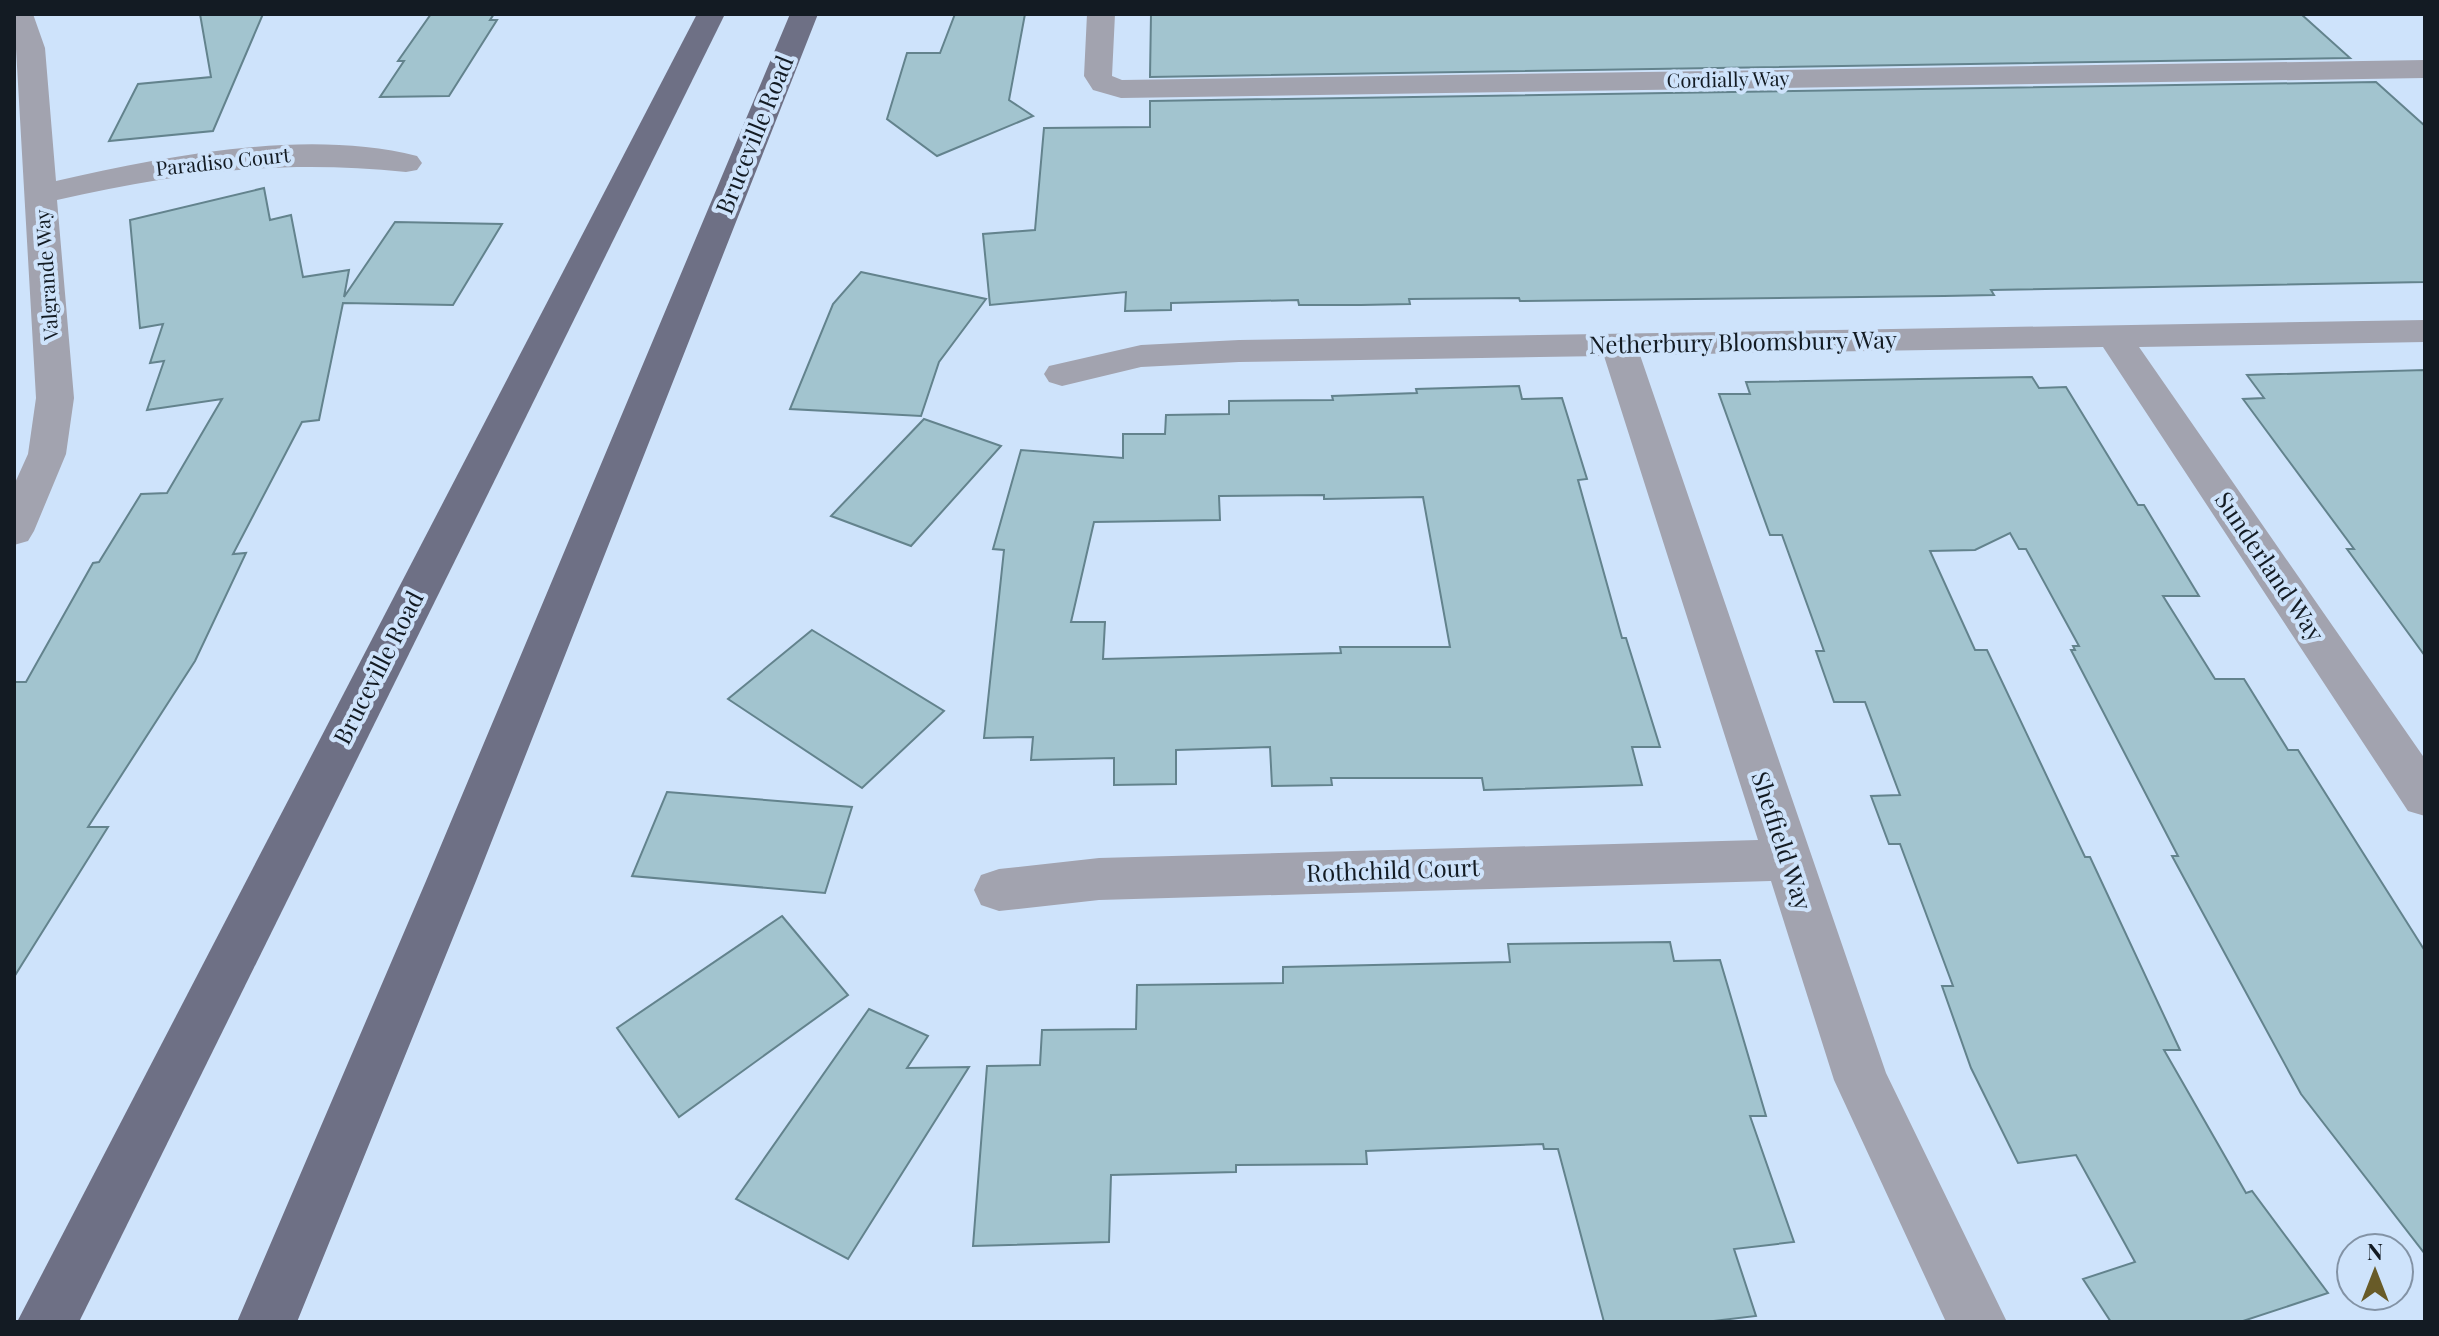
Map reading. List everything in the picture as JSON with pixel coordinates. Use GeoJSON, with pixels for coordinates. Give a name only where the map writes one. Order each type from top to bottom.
{"type":"FeatureCollection","features":[{"type":"Feature","properties":{"kind":"main road","name":"Bruceville Road"},"geometry":{"type":"LineString","coordinates":[[47,1322],[711,14]]}},
{"type":"Feature","properties":{"kind":"main road","name":"Bruceville Road"},"geometry":{"type":"LineString","coordinates":[[267,1322],[451,881],[804,14]]}},
{"type":"Feature","properties":{"kind":"street","name":"Valgrande Way"},"geometry":{"type":"LineString","coordinates":[[14,531],[47,454],[55,398],[31,48],[19,14]]}},
{"type":"Feature","properties":{"kind":"street","name":"Cordially Way"},"geometry":{"type":"LineString","coordinates":[[1101,14],[1098,76],[1103,84],[1121,89],[2425,69]]}},
{"type":"Feature","properties":{"kind":"street","name":"Paradiso Court"},"geometry":{"type":"LineString","coordinates":[[42,194],[134,172],[232,157],[346,155],[406,163]]}},
{"type":"Feature","properties":{"kind":"street","name":"Netherbury Bloomsbury Way"},"geometry":{"type":"LineString","coordinates":[[1062,374],[1141,356],[1239,351],[2425,331]]}},
{"type":"Feature","properties":{"kind":"street","name":"Sunderland Way"},"geometry":{"type":"LineString","coordinates":[[2114,337],[2425,797]]}},
{"type":"Feature","properties":{"kind":"street","name":"Sheffield Way"},"geometry":{"type":"LineString","coordinates":[[1619,346],[1861,1080],[1977,1322]]}},
{"type":"Feature","properties":{"kind":"street","name":"Rothchild Court"},"geometry":{"type":"LineString","coordinates":[[999,890],[1099,879],[1787,860]]}},
{"type":"Feature","properties":{"kind":"building"},"geometry":{"type":"Polygon","coordinates":[[[200,14],[263,14],[213,131],[109,141],[138,84],[211,77],[200,14]]]}},
{"type":"Feature","properties":{"kind":"building"},"geometry":{"type":"Polygon","coordinates":[[[431,14],[494,14],[490,20],[497,20],[449,96],[380,97],[404,61],[398,61],[431,14]]]}},
{"type":"Feature","properties":{"kind":"building"},"geometry":{"type":"Polygon","coordinates":[[[955,14],[1025,14],[1009,100],[1033,116],[937,156],[887,119],[907,53],[940,53],[955,14]]]}},
{"type":"Feature","properties":{"kind":"building"},"geometry":{"type":"Polygon","coordinates":[[[1151,14],[2301,14],[2350,58],[1150,77],[1151,14]]]}},
{"type":"Feature","properties":{"kind":"building"},"geometry":{"type":"Polygon","coordinates":[[[2376,82],[2425,126],[2425,282],[1991,290],[1994,295],[1944,296],[1520,301],[1519,298],[1409,299],[1410,304],[1361,305],[1299,305],[1298,300],[1171,303],[1171,310],[1125,311],[1126,292],[990,305],[983,234],[1035,230],[1044,128],[1150,127],[1150,101],[2376,82]]]}},
{"type":"Feature","properties":{"kind":"building"},"geometry":{"type":"Polygon","coordinates":[[[264,188],[270,220],[291,215],[303,277],[349,270],[344,297],[395,222],[502,224],[453,305],[343,303],[319,420],[302,422],[233,554],[246,553],[195,661],[88,827],[108,827],[14,977],[14,682],[26,682],[93,563],[99,562],[141,494],[167,493],[222,399],[147,410],[164,361],[150,363],[163,324],[140,328],[130,220],[264,188]]]}},
{"type":"Feature","properties":{"kind":"building"},"geometry":{"type":"Polygon","coordinates":[[[861,272],[986,299],[939,362],[921,416],[790,409],[833,304],[861,272]]]}},
{"type":"Feature","properties":{"kind":"building"},"geometry":{"type":"Polygon","coordinates":[[[2425,370],[2425,656],[2347,549],[2354,549],[2243,399],[2264,398],[2247,375],[2425,370]]]}},
{"type":"Feature","properties":{"kind":"building"},"geometry":{"type":"Polygon","coordinates":[[[2032,377],[2039,388],[2066,387],[2138,505],[2144,505],[2199,596],[2163,596],[2215,679],[2244,679],[2288,750],[2298,750],[2425,951],[2425,1254],[2415,1241],[2415,1232],[2408,1232],[2301,1094],[2172,856],[2178,856],[2071,650],[2075,650],[2073,646],[2079,646],[2026,549],[2019,549],[2010,533],[1975,550],[1930,551],[1975,650],[1987,650],[2085,857],[2090,857],[2180,1050],[2164,1050],[2246,1193],[2252,1191],[2328,1293],[2240,1322],[2111,1322],[2083,1279],[2135,1262],[2076,1155],[2018,1163],[1971,1068],[1942,986],[1953,986],[1900,844],[1889,844],[1871,796],[1900,795],[1865,702],[1834,702],[1816,651],[1824,651],[1782,535],[1770,535],[1719,394],[1750,394],[1746,382],[2032,377]]]}},
{"type":"Feature","properties":{"kind":"building"},"geometry":{"type":"Polygon","coordinates":[[[1519,386],[1522,399],[1562,398],[1587,479],[1578,480],[1622,638],[1626,638],[1660,747],[1632,747],[1642,785],[1484,790],[1482,778],[1331,778],[1332,785],[1272,786],[1270,747],[1176,750],[1176,784],[1114,785],[1114,758],[1031,760],[1033,737],[984,738],[1004,550],[993,549],[1021,450],[1123,458],[1123,434],[1165,434],[1166,415],[1229,414],[1229,401],[1333,400],[1332,396],[1417,393],[1416,389],[1519,386]],[[1324,495],[1219,496],[1220,520],[1094,522],[1071,622],[1105,622],[1103,659],[1341,653],[1340,647],[1450,647],[1423,497],[1324,499],[1324,495]]]}},
{"type":"Feature","properties":{"kind":"building"},"geometry":{"type":"Polygon","coordinates":[[[924,419],[1001,446],[911,546],[831,516],[924,419]]]}},
{"type":"Feature","properties":{"kind":"building"},"geometry":{"type":"Polygon","coordinates":[[[812,630],[944,711],[862,788],[728,699],[812,630]]]}},
{"type":"Feature","properties":{"kind":"building"},"geometry":{"type":"Polygon","coordinates":[[[667,792],[852,807],[825,893],[632,876],[667,792]]]}},
{"type":"Feature","properties":{"kind":"building"},"geometry":{"type":"Polygon","coordinates":[[[782,916],[848,995],[679,1117],[617,1028],[782,916]]]}},
{"type":"Feature","properties":{"kind":"building"},"geometry":{"type":"Polygon","coordinates":[[[1670,942],[1674,961],[1720,960],[1766,1116],[1750,1116],[1794,1242],[1734,1249],[1756,1316],[1705,1322],[1604,1322],[1558,1149],[1544,1149],[1543,1144],[1366,1151],[1367,1164],[1236,1165],[1236,1172],[1111,1175],[1109,1242],[973,1246],[987,1066],[1040,1065],[1042,1030],[1136,1029],[1137,985],[1283,983],[1283,967],[1510,962],[1508,944],[1670,942]]]}},
{"type":"Feature","properties":{"kind":"building"},"geometry":{"type":"Polygon","coordinates":[[[869,1009],[928,1036],[907,1068],[969,1067],[848,1259],[736,1199],[869,1009]]]}}]}
